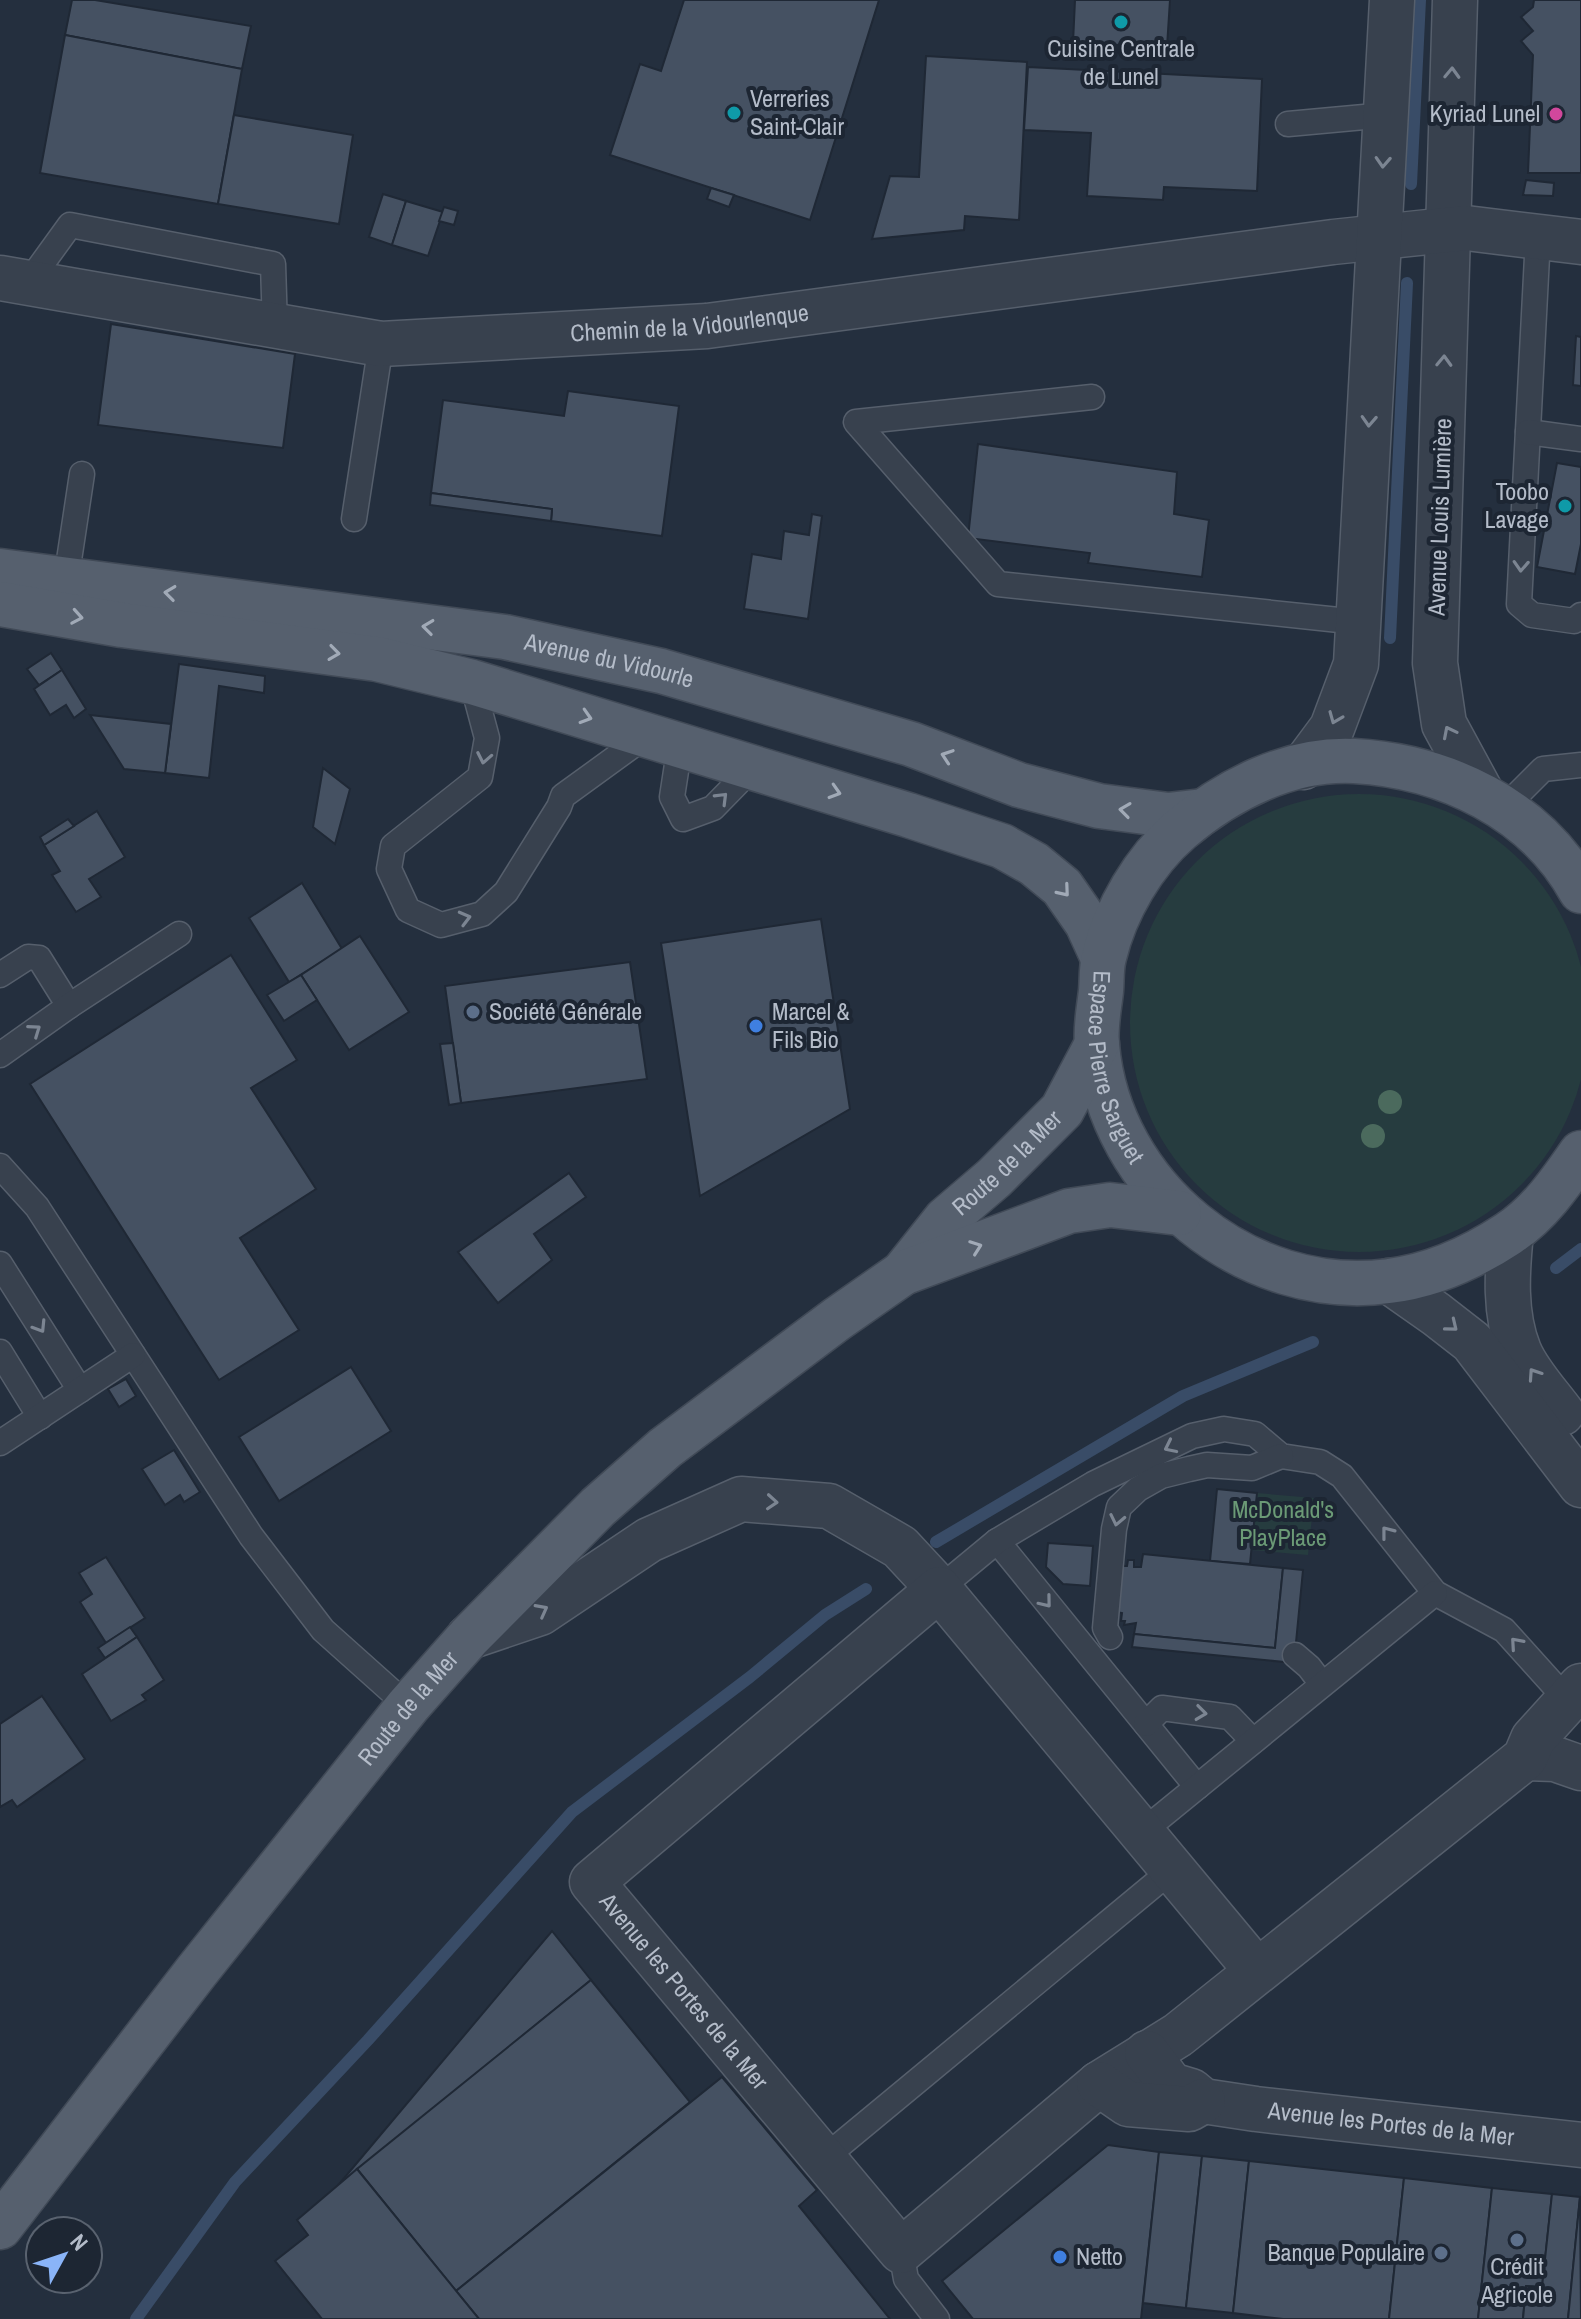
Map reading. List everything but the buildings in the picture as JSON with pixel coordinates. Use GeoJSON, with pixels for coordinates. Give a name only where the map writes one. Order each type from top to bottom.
{"type":"FeatureCollection","features":[{"type":"Feature","properties":{"kind":"main road","name":"Avenue du Vidourle"},"geometry":{"type":"LineString","coordinates":[[0,571],[505,637],[661,671],[911,744],[1019,785],[1099,806],[1168,815],[1203,811]]}},
{"type":"Feature","properties":{"kind":"main road"},"geometry":{"type":"LineString","coordinates":[[0,604],[122,625],[377,659],[472,682],[754,766],[1002,846],[1034,864],[1062,887],[1087,923],[1103,958]]}},
{"type":"Feature","properties":{"kind":"main road","name":"Espace Pierre Sarguet"},"geometry":{"type":"LineString","coordinates":[[1580,888],[1545,843],[1493,801],[1439,775],[1395,764],[1349,761],[1303,767],[1250,783],[1203,811],[1169,840],[1140,876],[1119,915],[1103,958],[1097,1044],[1105,1091],[1122,1136],[1147,1177],[1179,1213],[1225,1246],[1277,1270],[1332,1281],[1389,1281],[1453,1265],[1511,1233],[1553,1193],[1581,1153]]}},
{"type":"Feature","properties":{"kind":"main road","name":"Route de la Mer"},"geometry":{"type":"LineString","coordinates":[[903,1273],[946,1219],[994,1178],[1062,1110],[1097,1044]]}},
{"type":"Feature","properties":{"kind":"main road","name":"Route de la Mer"},"geometry":{"type":"LineString","coordinates":[[0,2227],[196,1972],[408,1706],[469,1637],[598,1507],[665,1448],[903,1273],[1069,1211],[1110,1205],[1179,1213]]}},
{"type":"Feature","properties":{"kind":"street"},"geometry":{"type":"LineString","coordinates":[[1303,767],[1332,728],[1356,664],[1392,0]]}},
{"type":"Feature","properties":{"kind":"street","name":"Avenue Louis Lumière"},"geometry":{"type":"LineString","coordinates":[[1455,0],[1435,663],[1444,724],[1493,801]]}},
{"type":"Feature","properties":{"kind":"street"},"geometry":{"type":"LineString","coordinates":[[1379,239],[1466,228],[1581,242]]}},
{"type":"Feature","properties":{"kind":"street","name":"Chemin de la Vidourlenque"},"geometry":{"type":"LineString","coordinates":[[14,280],[275,328],[381,344],[707,326],[1318,244],[1379,239]]}},
{"type":"Feature","properties":{"kind":"street"},"geometry":{"type":"LineString","coordinates":[[1511,1233],[1507,1272],[1511,1317],[1519,1352],[1576,1423]]}},
{"type":"Feature","properties":{"kind":"street"},"geometry":{"type":"LineString","coordinates":[[1389,1281],[1472,1342],[1581,1485]]}},
{"type":"Feature","properties":{"kind":"street"},"geometry":{"type":"LineString","coordinates":[[469,1637],[540,1613],[649,1540],[741,1499],[829,1506],[900,1547],[939,1589],[1257,1971]]}},
{"type":"Feature","properties":{"kind":"street","name":"Avenue les Portes de la Mer"},"geometry":{"type":"LineString","coordinates":[[901,2251],[592,1882],[939,1589]]}},
{"type":"Feature","properties":{"kind":"street"},"geometry":{"type":"LineString","coordinates":[[901,2251],[1099,2084],[1178,2035],[1525,1758],[1533,1739],[1577,1697]]}},
{"type":"Feature","properties":{"kind":"street"},"geometry":{"type":"LineString","coordinates":[[1525,1758],[1555,1759],[1581,1768]]}},
{"type":"Feature","properties":{"kind":"street","name":"Avenue les Portes de la Mer"},"geometry":{"type":"LineString","coordinates":[[1147,2053],[1171,2085],[1191,2091],[1203,2101],[1581,2145]]}},
{"type":"Feature","properties":{"kind":"street","name":"Avenue les Portes de la Mer"},"geometry":{"type":"LineString","coordinates":[[1099,2084],[1128,2104],[1189,2109],[1203,2101]]}},
{"type":"Feature","properties":{"kind":"lane"},"geometry":{"type":"LineString","coordinates":[[1288,124],[1386,115]]}},
{"type":"Feature","properties":{"kind":"lane"},"geometry":{"type":"LineString","coordinates":[[14,280],[70,225],[273,264],[275,328]]}},
{"type":"Feature","properties":{"kind":"lane"},"geometry":{"type":"LineString","coordinates":[[1538,237],[1519,604],[1532,615],[1574,621],[1581,615]]}},
{"type":"Feature","properties":{"kind":"lane"},"geometry":{"type":"LineString","coordinates":[[354,519],[381,344]]}},
{"type":"Feature","properties":{"kind":"lane"},"geometry":{"type":"LineString","coordinates":[[1092,397],[856,422],[998,584],[1358,622]]}},
{"type":"Feature","properties":{"kind":"lane"},"geometry":{"type":"LineString","coordinates":[[1528,432],[1581,439]]}},
{"type":"Feature","properties":{"kind":"lane"},"geometry":{"type":"LineString","coordinates":[[66,580],[82,474]]}},
{"type":"Feature","properties":{"kind":"lane"},"geometry":{"type":"LineString","coordinates":[[472,682],[487,738],[480,777],[393,846],[389,869],[408,910],[441,925],[482,914],[506,892],[563,796],[664,740],[672,797],[683,819],[713,808],[754,766]]}},
{"type":"Feature","properties":{"kind":"lane"},"geometry":{"type":"LineString","coordinates":[[1493,801],[1543,769],[1581,765]]}},
{"type":"Feature","properties":{"kind":"lane"},"geometry":{"type":"LineString","coordinates":[[0,1055],[179,934]]}},
{"type":"Feature","properties":{"kind":"lane"},"geometry":{"type":"LineString","coordinates":[[0,975],[28,957],[39,958],[69,1006]]}},
{"type":"Feature","properties":{"kind":"lane"},"geometry":{"type":"LineString","coordinates":[[5,1182],[37,1207],[251,1536],[323,1630],[408,1706]]}},
{"type":"Feature","properties":{"kind":"lane"},"geometry":{"type":"LineString","coordinates":[[0,1264],[80,1390]]}},
{"type":"Feature","properties":{"kind":"lane"},"geometry":{"type":"LineString","coordinates":[[0,1352],[40,1417]]}},
{"type":"Feature","properties":{"kind":"lane"},"geometry":{"type":"LineString","coordinates":[[0,1443],[133,1355]]}},
{"type":"Feature","properties":{"kind":"lane"},"geometry":{"type":"LineString","coordinates":[[939,1589],[997,1541],[1093,1484],[1192,1436],[1224,1429],[1255,1434],[1281,1456]]}},
{"type":"Feature","properties":{"kind":"lane"},"geometry":{"type":"LineString","coordinates":[[1089,1655],[1122,1638],[1105,1628],[1114,1529],[1119,1507],[1138,1489],[1161,1476],[1207,1465],[1252,1468],[1281,1456],[1320,1462],[1342,1476],[1435,1593],[1504,1630],[1577,1697]]}},
{"type":"Feature","properties":{"kind":"lane"},"geometry":{"type":"LineString","coordinates":[[997,1541],[1197,1787]]}},
{"type":"Feature","properties":{"kind":"lane"},"geometry":{"type":"LineString","coordinates":[[1142,1832],[1435,1593]]}},
{"type":"Feature","properties":{"kind":"lane"},"geometry":{"type":"LineString","coordinates":[[1295,1655],[1322,1684]]}},
{"type":"Feature","properties":{"kind":"lane"},"geometry":{"type":"LineString","coordinates":[[1146,1724],[1162,1708],[1230,1717],[1253,1741]]}},
{"type":"Feature","properties":{"kind":"lane"},"geometry":{"type":"LineString","coordinates":[[823,2159],[1173,1869]]}},
{"type":"Feature","properties":{"kind":"lane"},"geometry":{"type":"LineString","coordinates":[[901,2251],[906,2279],[937,2319]]}},
{"type":"Feature","properties":{"kind":"green space"},"geometry":{"type":"Polygon","coordinates":[[[1359,794],[1404,799],[1447,812],[1486,833],[1521,861],[1549,896],[1570,935],[1583,978],[1588,1023],[1583,1068],[1570,1111],[1549,1150],[1521,1185],[1486,1213],[1447,1234],[1404,1247],[1359,1252],[1314,1247],[1271,1234],[1232,1213],[1197,1185],[1169,1150],[1148,1111],[1135,1068],[1130,1023],[1135,978],[1148,935],[1169,896],[1197,861],[1232,833],[1271,812],[1314,799],[1359,794]]]}},
{"type":"Feature","properties":{"kind":"green space","name":"McDonald's PlayPlace"},"geometry":{"type":"Polygon","coordinates":[[[1257,1493],[1314,1498],[1308,1555],[1251,1550],[1257,1493]]]}},
{"type":"Feature","properties":{"kind":"waterway"},"geometry":{"type":"LineString","coordinates":[[1411,184],[1420,0]]}},
{"type":"Feature","properties":{"kind":"waterway"},"geometry":{"type":"LineString","coordinates":[[1390,638],[1407,283]]}},
{"type":"Feature","properties":{"kind":"waterway"},"geometry":{"type":"LineString","coordinates":[[1556,1268],[1581,1249]]}},
{"type":"Feature","properties":{"kind":"waterway"},"geometry":{"type":"LineString","coordinates":[[936,1542],[1183,1396],[1313,1342]]}},
{"type":"Feature","properties":{"kind":"waterway"},"geometry":{"type":"LineString","coordinates":[[136,2319],[235,2182],[368,2040],[572,1812],[750,1677],[825,1615],[866,1589]]}},
{"type":"Feature","properties":{"kind":"place","name":"Cuisine Centrale de Lunel"},"geometry":{"type":"Point","coordinates":[1121,22]}},
{"type":"Feature","properties":{"kind":"place","name":"Verreries Saint-Clair"},"geometry":{"type":"Point","coordinates":[734,113]}},
{"type":"Feature","properties":{"kind":"place","name":"Kyriad Lunel"},"geometry":{"type":"Point","coordinates":[1556,114]}},
{"type":"Feature","properties":{"kind":"place","name":"Toobo Lavage"},"geometry":{"type":"Point","coordinates":[1565,506]}},
{"type":"Feature","properties":{"kind":"place","name":"Société Générale"},"geometry":{"type":"Point","coordinates":[473,1012]}},
{"type":"Feature","properties":{"kind":"place","name":"Marcel & Fils Bio"},"geometry":{"type":"Point","coordinates":[756,1026]}},
{"type":"Feature","properties":{"kind":"place","name":"Crédit Agricole"},"geometry":{"type":"Point","coordinates":[1517,2240]}},
{"type":"Feature","properties":{"kind":"place","name":"Banque Populaire"},"geometry":{"type":"Point","coordinates":[1441,2253]}},
{"type":"Feature","properties":{"kind":"place","name":"Netto"},"geometry":{"type":"Point","coordinates":[1060,2257]}}]}
